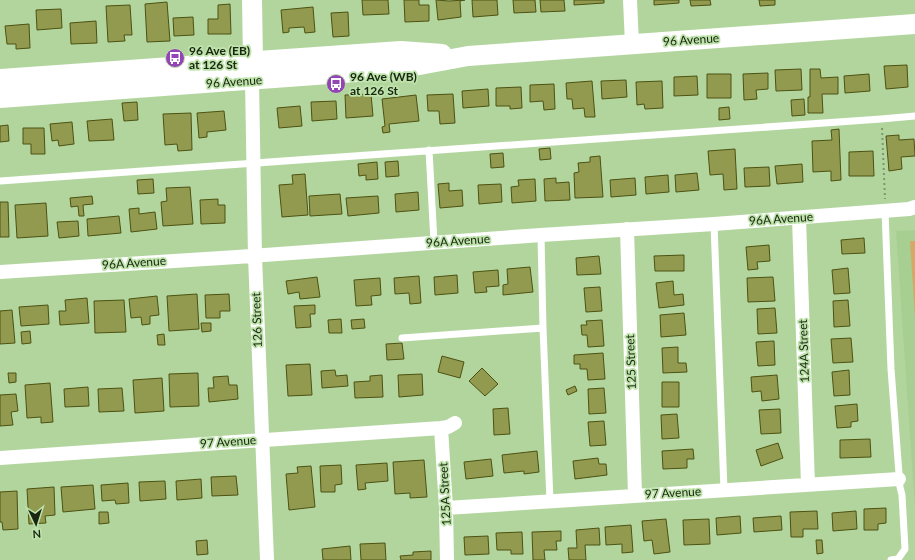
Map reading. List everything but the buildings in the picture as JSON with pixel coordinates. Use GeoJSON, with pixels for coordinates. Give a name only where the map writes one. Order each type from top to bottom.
{"type":"FeatureCollection","features":[{"type":"Feature","properties":{"kind":"main road"},"geometry":{"type":"LineString","coordinates":[[221,83],[246,69],[253,60],[252,0]]}},
{"type":"Feature","properties":{"kind":"main road","name":"96 Avenue"},"geometry":{"type":"LineString","coordinates":[[0,98],[398,69],[468,56],[915,24]]}},
{"type":"Feature","properties":{"kind":"main road","name":"96 Avenue"},"geometry":{"type":"LineString","coordinates":[[0,79],[253,60],[401,51],[468,56]]}},
{"type":"Feature","properties":{"kind":"street"},"geometry":{"type":"LineString","coordinates":[[630,0],[632,44]]}},
{"type":"Feature","properties":{"kind":"street","name":"126 Street"},"geometry":{"type":"LineString","coordinates":[[252,80],[252,164],[266,560]]}},
{"type":"Feature","properties":{"kind":"street","name":"96A Avenue"},"geometry":{"type":"LineString","coordinates":[[0,272],[255,256],[434,242],[799,218],[885,205],[910,209],[915,207]]}},
{"type":"Feature","properties":{"kind":"street","name":"124A Street"},"geometry":{"type":"LineString","coordinates":[[799,218],[808,484]]}},
{"type":"Feature","properties":{"kind":"street","name":"125 Street"},"geometry":{"type":"LineString","coordinates":[[627,229],[635,495]]}},
{"type":"Feature","properties":{"kind":"street","name":"97 Avenue"},"geometry":{"type":"LineString","coordinates":[[0,458],[441,428],[448,427],[455,423]]}},
{"type":"Feature","properties":{"kind":"street","name":"125A Street"},"geometry":{"type":"LineString","coordinates":[[441,428],[446,508],[447,560]]}},
{"type":"Feature","properties":{"kind":"street","name":"97 Avenue"},"geometry":{"type":"LineString","coordinates":[[446,508],[899,479]]}},
{"type":"Feature","properties":{"kind":"lane"},"geometry":{"type":"LineString","coordinates":[[0,181],[915,116]]}},
{"type":"Feature","properties":{"kind":"lane"},"geometry":{"type":"LineString","coordinates":[[429,150],[434,242]]}},
{"type":"Feature","properties":{"kind":"lane"},"geometry":{"type":"LineString","coordinates":[[885,205],[891,368],[906,549],[898,558],[891,560]]}},
{"type":"Feature","properties":{"kind":"lane"},"geometry":{"type":"LineString","coordinates":[[714,224],[724,490]]}},
{"type":"Feature","properties":{"kind":"lane"},"geometry":{"type":"LineString","coordinates":[[541,235],[550,502]]}},
{"type":"Feature","properties":{"kind":"lane"},"geometry":{"type":"LineString","coordinates":[[402,338],[544,328]]}},
{"type":"Feature","properties":{"kind":"path"},"geometry":{"type":"LineString","coordinates":[[881,124],[885,205]]}},
{"type":"Feature","properties":{"kind":"shaded area"},"geometry":{"type":"Polygon","coordinates":[[[915,230],[915,508],[896,231],[915,230]]]}},
{"type":"Feature","properties":{"kind":"shaded area"},"geometry":{"type":"Polygon","coordinates":[[[910,241],[915,241],[915,318],[910,241]]]}},
{"type":"Feature","properties":{"kind":"place","name":"96 Ave (EB) at 126 St"},"geometry":{"type":"Point","coordinates":[175,58]}},
{"type":"Feature","properties":{"kind":"place","name":"96 Ave (WB) at 126 St"},"geometry":{"type":"Point","coordinates":[336,84]}}]}
